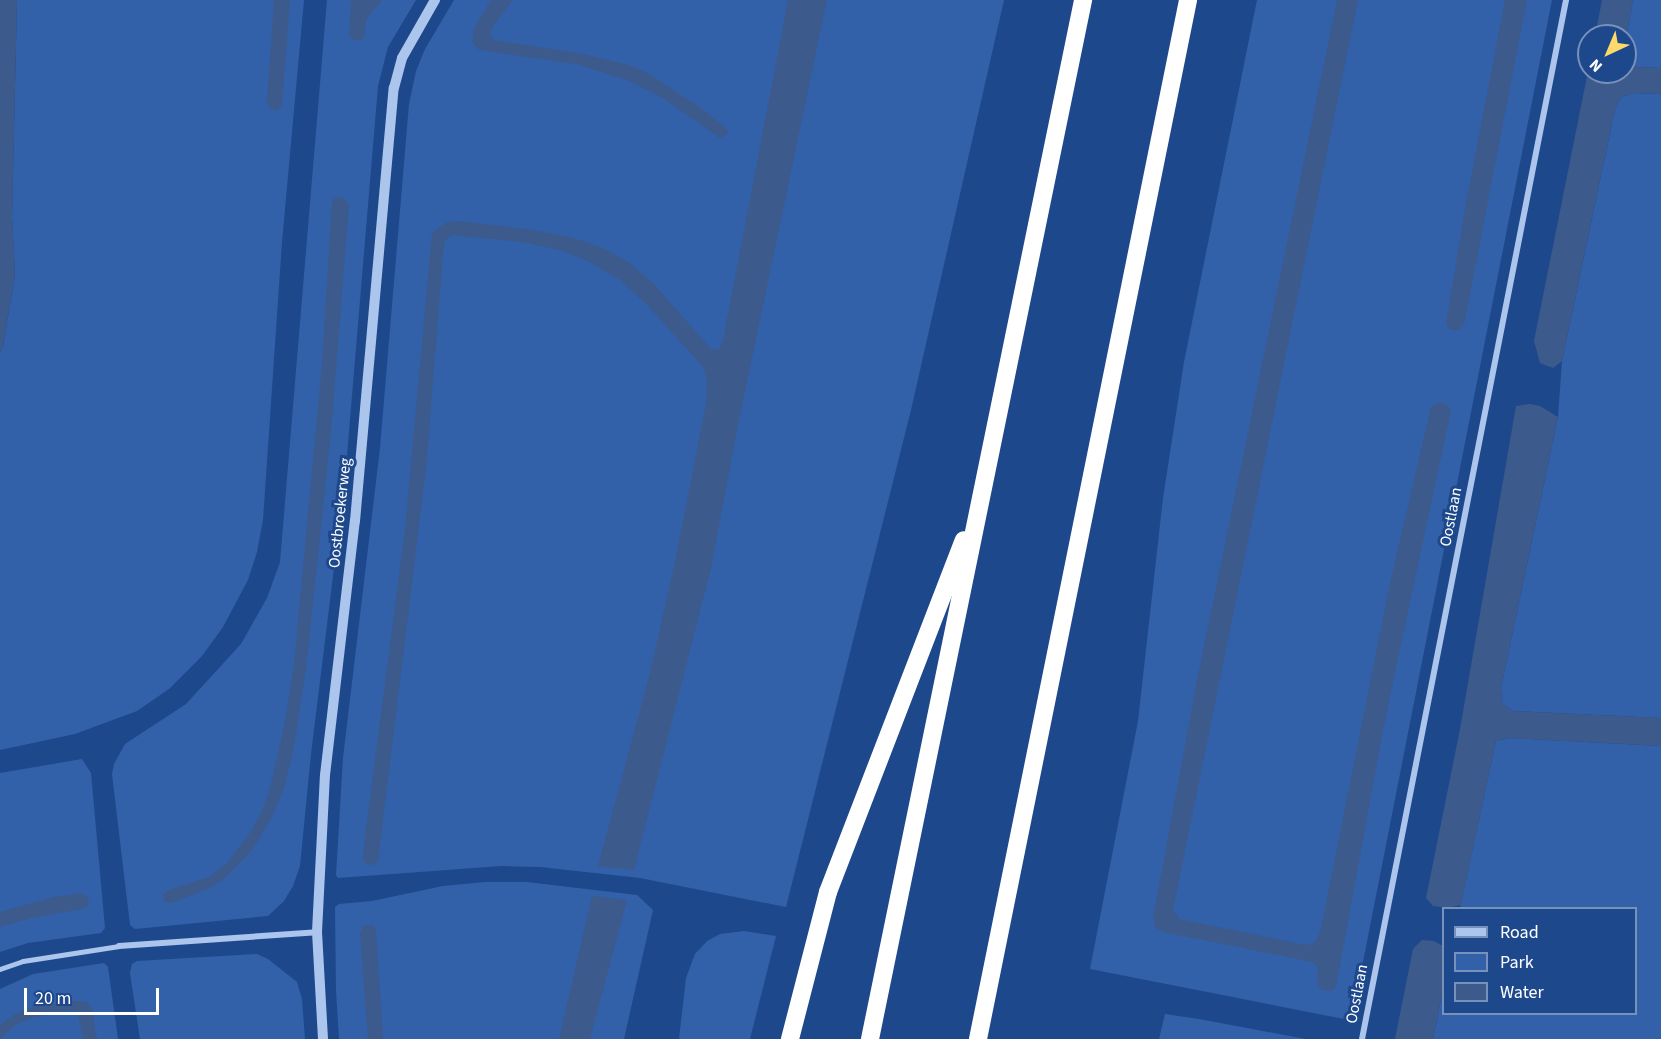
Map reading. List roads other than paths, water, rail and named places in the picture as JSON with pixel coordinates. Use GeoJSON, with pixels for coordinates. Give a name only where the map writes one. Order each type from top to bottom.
{"type":"FeatureCollection","features":[{"type":"Feature","properties":{"kind":"highway"},"geometry":{"type":"LineString","coordinates":[[870,1039],[1083,0]]}},
{"type":"Feature","properties":{"kind":"highway"},"geometry":{"type":"LineString","coordinates":[[978,1039],[1188,0]]}},
{"type":"Feature","properties":{"kind":"highway"},"geometry":{"type":"LineString","coordinates":[[790,1039],[828,892],[983,490]]}},
{"type":"Feature","properties":{"kind":"street","name":"Oostbroekerweg"},"geometry":{"type":"LineString","coordinates":[[323,1039],[317,932],[325,775],[355,521],[394,88],[402,57],[435,0]]}},
{"type":"Feature","properties":{"kind":"street","name":"Oostlaan"},"geometry":{"type":"LineString","coordinates":[[1362,1039],[1566,0]]}},
{"type":"Feature","properties":{"kind":"street"},"geometry":{"type":"LineString","coordinates":[[119,946],[317,932]]}},
{"type":"Feature","properties":{"kind":"lane"},"geometry":{"type":"LineString","coordinates":[[0,969],[23,961],[119,946]]}},
{"type":"Feature","properties":{"kind":"water"},"geometry":{"type":"Polygon","coordinates":[[[0,0],[17,0],[12,217],[15,275],[0,352],[0,0]]]}},
{"type":"Feature","properties":{"kind":"water"},"geometry":{"type":"Polygon","coordinates":[[[274,0],[290,0],[282,105],[277,111],[271,109],[267,102],[274,0]]]}},
{"type":"Feature","properties":{"kind":"water"},"geometry":{"type":"Polygon","coordinates":[[[351,0],[382,0],[366,20],[365,35],[362,40],[354,40],[349,35],[351,0]]]}},
{"type":"Feature","properties":{"kind":"water"},"geometry":{"type":"Polygon","coordinates":[[[491,0],[513,0],[493,26],[490,35],[494,40],[583,54],[633,66],[651,75],[705,111],[729,133],[720,138],[663,98],[627,80],[576,64],[479,50],[472,42],[474,28],[491,0]]]}},
{"type":"Feature","properties":{"kind":"water"},"geometry":{"type":"Polygon","coordinates":[[[788,0],[827,0],[738,425],[711,568],[634,870],[598,866],[650,673],[673,571],[706,404],[707,382],[704,368],[647,305],[620,280],[590,262],[560,250],[521,242],[453,235],[445,240],[443,254],[426,469],[378,861],[374,865],[367,864],[363,859],[365,837],[405,529],[432,233],[447,222],[459,221],[571,237],[601,247],[628,262],[653,283],[711,349],[719,349],[723,340],[788,0]]]}},
{"type":"Feature","properties":{"kind":"water"},"geometry":{"type":"Polygon","coordinates":[[[1337,0],[1358,0],[1173,910],[1179,919],[1306,945],[1315,942],[1320,933],[1390,583],[1431,407],[1439,402],[1446,404],[1451,410],[1384,725],[1336,987],[1332,991],[1322,990],[1317,985],[1318,968],[1312,962],[1163,932],[1155,927],[1153,918],[1198,675],[1337,0]]]}},
{"type":"Feature","properties":{"kind":"water"},"geometry":{"type":"Polygon","coordinates":[[[1505,0],[1527,0],[1464,325],[1458,331],[1449,329],[1446,324],[1466,203],[1505,0]]]}},
{"type":"Feature","properties":{"kind":"water"},"geometry":{"type":"Polygon","coordinates":[[[1602,0],[1633,0],[1628,24],[1597,24],[1602,0]]]}},
{"type":"Feature","properties":{"kind":"water"},"geometry":{"type":"Polygon","coordinates":[[[1637,67],[1661,68],[1661,94],[1634,93],[1621,97],[1615,109],[1562,361],[1553,368],[1540,363],[1534,341],[1585,84],[1637,84],[1637,67]]]}},
{"type":"Feature","properties":{"kind":"water"},"geometry":{"type":"Polygon","coordinates":[[[336,197],[343,198],[349,204],[331,433],[306,669],[293,753],[283,791],[272,817],[251,852],[224,879],[208,889],[171,903],[164,902],[163,894],[168,890],[209,877],[227,863],[252,830],[264,806],[271,784],[285,722],[294,663],[322,364],[332,201],[336,197]]]}},
{"type":"Feature","properties":{"kind":"water"},"geometry":{"type":"Polygon","coordinates":[[[1530,404],[1540,406],[1558,417],[1501,688],[1502,703],[1513,711],[1661,718],[1661,746],[1510,738],[1496,741],[1461,905],[1433,906],[1426,898],[1460,729],[1516,406],[1530,404]]]}},
{"type":"Feature","properties":{"kind":"water"},"geometry":{"type":"Polygon","coordinates":[[[82,893],[88,898],[89,906],[82,909],[28,919],[0,927],[0,912],[53,897],[82,893]]]}},
{"type":"Feature","properties":{"kind":"water"},"geometry":{"type":"Polygon","coordinates":[[[592,896],[627,900],[590,1039],[559,1039],[592,896]]]}},
{"type":"Feature","properties":{"kind":"water"},"geometry":{"type":"Polygon","coordinates":[[[364,925],[373,925],[376,930],[383,1039],[368,1039],[360,933],[364,925]]]}},
{"type":"Feature","properties":{"kind":"water"},"geometry":{"type":"Polygon","coordinates":[[[1422,940],[1434,941],[1442,945],[1442,995],[1433,1039],[1395,1039],[1413,949],[1422,940]]]}},
{"type":"Feature","properties":{"kind":"water"},"geometry":{"type":"Polygon","coordinates":[[[76,1001],[87,1002],[92,1008],[97,1039],[83,1039],[78,1015],[71,1011],[32,1018],[17,1024],[0,1039],[0,1025],[15,1014],[35,1006],[76,1001]]]}}]}
